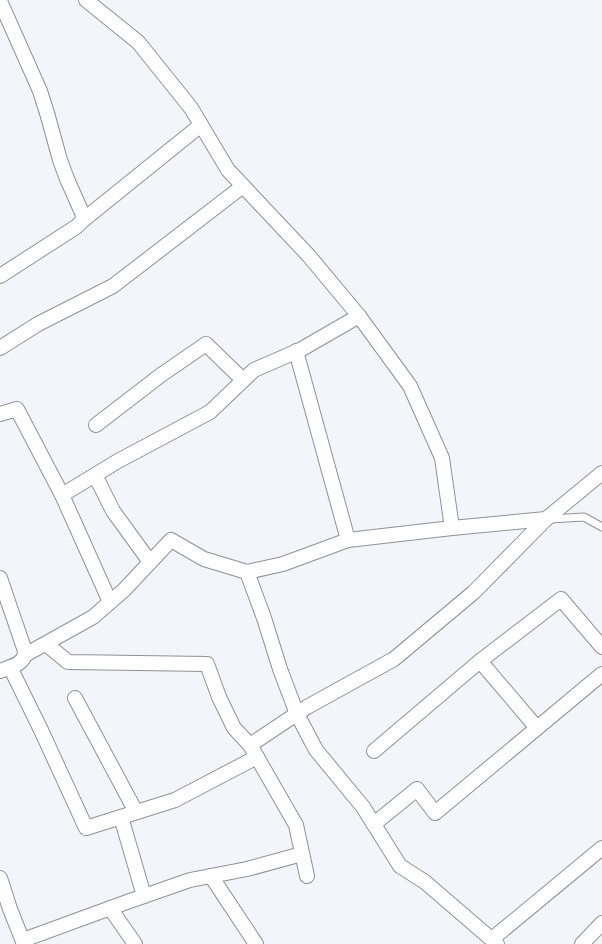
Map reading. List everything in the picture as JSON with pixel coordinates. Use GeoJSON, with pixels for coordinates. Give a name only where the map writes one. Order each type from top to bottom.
{"type":"FeatureCollection","features":[{"type":"Feature","properties":{"kind":"street"},"geometry":{"type":"LineString","coordinates":[[86,0],[138,42],[191,108],[228,170],[309,256],[359,316],[410,386],[442,458],[452,528]]}},
{"type":"Feature","properties":{"kind":"street"},"geometry":{"type":"LineString","coordinates":[[0,1],[40,91],[62,166],[83,215],[82,221]]}},
{"type":"Feature","properties":{"kind":"street"},"geometry":{"type":"LineString","coordinates":[[0,276],[76,227],[201,125]]}},
{"type":"Feature","properties":{"kind":"street"},"geometry":{"type":"LineString","coordinates":[[0,348],[38,324],[113,286],[243,186]]}},
{"type":"Feature","properties":{"kind":"street"},"geometry":{"type":"LineString","coordinates":[[62,495],[118,461],[210,412],[254,370],[296,351],[359,316]]}},
{"type":"Feature","properties":{"kind":"street"},"geometry":{"type":"LineString","coordinates":[[96,425],[162,374],[206,344],[243,380]]}},
{"type":"Feature","properties":{"kind":"street"},"geometry":{"type":"LineString","coordinates":[[296,351],[348,540]]}},
{"type":"Feature","properties":{"kind":"street"},"geometry":{"type":"LineString","coordinates":[[0,414],[17,409],[62,495],[110,602]]}},
{"type":"Feature","properties":{"kind":"street"},"geometry":{"type":"LineString","coordinates":[[546,519],[348,540],[283,564],[246,572],[204,559],[171,540],[124,590],[93,617],[25,655],[21,662],[5,669],[41,730],[86,828],[175,800],[253,751],[307,707],[394,659],[474,592],[546,519],[602,473]]}},
{"type":"Feature","properties":{"kind":"street"},"geometry":{"type":"LineString","coordinates":[[95,475],[113,511],[150,562]]}},
{"type":"Feature","properties":{"kind":"street"},"geometry":{"type":"LineString","coordinates":[[246,572],[264,618],[280,669],[297,714],[316,750],[363,807],[400,866],[425,882],[494,942],[602,848]]}},
{"type":"Feature","properties":{"kind":"street"},"geometry":{"type":"LineString","coordinates":[[0,578],[25,655]]}},
{"type":"Feature","properties":{"kind":"street"},"geometry":{"type":"LineString","coordinates":[[374,751],[480,661],[562,599],[602,647]]}},
{"type":"Feature","properties":{"kind":"street"},"geometry":{"type":"LineString","coordinates":[[46,644],[68,662],[207,664],[234,728],[253,751],[296,825],[307,876]]}},
{"type":"Feature","properties":{"kind":"street"},"geometry":{"type":"LineString","coordinates":[[480,661],[537,728]]}},
{"type":"Feature","properties":{"kind":"street"},"geometry":{"type":"LineString","coordinates":[[374,824],[417,789],[435,813],[602,674]]}},
{"type":"Feature","properties":{"kind":"street"},"geometry":{"type":"LineString","coordinates":[[75,698],[136,812]]}},
{"type":"Feature","properties":{"kind":"street"},"geometry":{"type":"LineString","coordinates":[[121,817],[144,896]]}},
{"type":"Feature","properties":{"kind":"street"},"geometry":{"type":"LineString","coordinates":[[0,878],[10,909],[24,942],[110,908],[190,880],[247,869],[302,854]]}},
{"type":"Feature","properties":{"kind":"street"},"geometry":{"type":"LineString","coordinates":[[211,876],[256,944]]}},
{"type":"Feature","properties":{"kind":"street"},"geometry":{"type":"LineString","coordinates":[[110,908],[135,944]]}},
{"type":"Feature","properties":{"kind":"street"},"geometry":{"type":"LineString","coordinates":[[582,944],[602,923]]}},
{"type":"Feature","properties":{"kind":"lane"},"geometry":{"type":"LineString","coordinates":[[546,519],[584,517],[602,527]]}}]}
